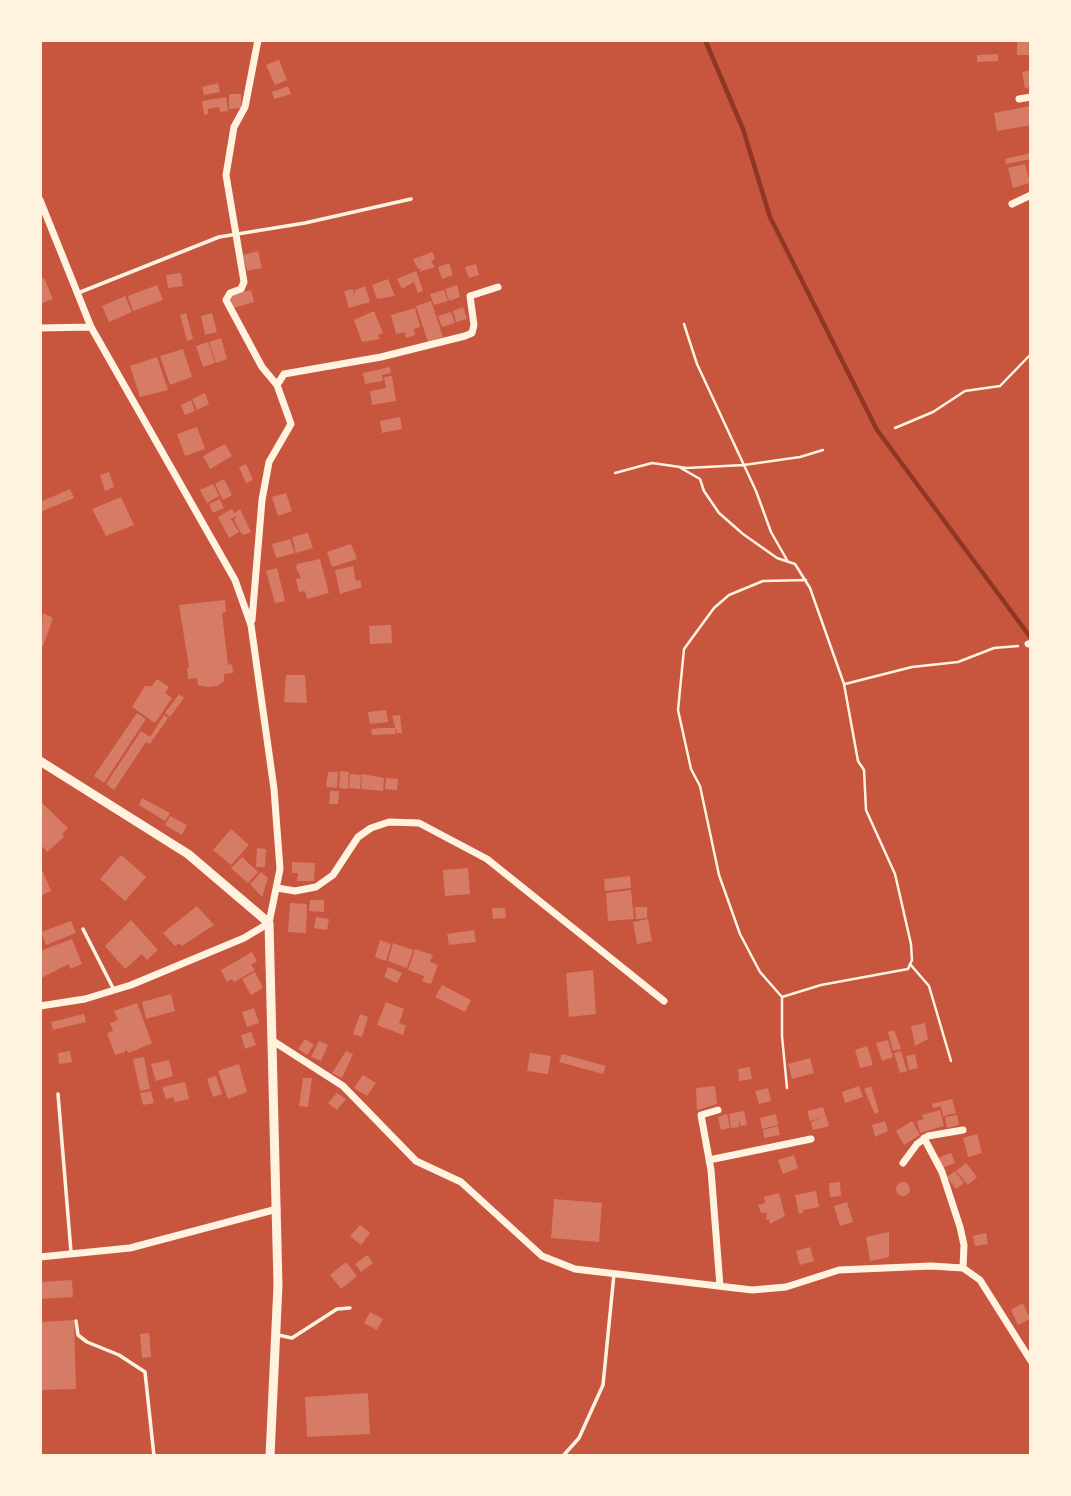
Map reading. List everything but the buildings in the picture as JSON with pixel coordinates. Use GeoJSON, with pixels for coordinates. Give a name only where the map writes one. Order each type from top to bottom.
{"type":"FeatureCollection","features":[{"type":"Feature","properties":{"kind":"street"},"geometry":{"type":"LineString","coordinates":[[251,625],[262,500],[269,462],[291,424],[276,385],[262,367],[226,304],[226,295],[241,289],[244,282],[226,175],[234,127],[245,107],[258,40]]}},
{"type":"Feature","properties":{"kind":"street"},"geometry":{"type":"LineString","coordinates":[[1019,99],[1031,97]]}},
{"type":"Feature","properties":{"kind":"street"},"geometry":{"type":"LineString","coordinates":[[1012,204],[1031,195]]}},
{"type":"Feature","properties":{"kind":"street"},"geometry":{"type":"LineString","coordinates":[[40,200],[91,327],[235,580],[251,625],[280,836],[277,888],[269,923],[277,1209],[277,1335],[270,1456]]}},
{"type":"Feature","properties":{"kind":"street"},"geometry":{"type":"LineString","coordinates":[[276,385],[284,374],[381,357],[472,333],[474,325],[470,296],[498,288]]}},
{"type":"Feature","properties":{"kind":"street"},"geometry":{"type":"LineString","coordinates":[[40,328],[91,327]]}},
{"type":"Feature","properties":{"kind":"street"},"geometry":{"type":"LineString","coordinates":[[40,761],[188,855],[269,923]]}},
{"type":"Feature","properties":{"kind":"street"},"geometry":{"type":"LineString","coordinates":[[277,888],[295,891],[316,887],[333,875],[358,837],[371,828],[389,822],[419,823],[487,859],[664,1001]]}},
{"type":"Feature","properties":{"kind":"street"},"geometry":{"type":"LineString","coordinates":[[40,1006],[114,990],[244,938],[269,923]]}},
{"type":"Feature","properties":{"kind":"street"},"geometry":{"type":"LineString","coordinates":[[273,1041],[343,1086],[416,1161],[461,1182],[542,1256],[575,1269],[752,1290],[786,1287],[839,1270],[931,1266],[963,1268],[980,1280],[1031,1361]]}},
{"type":"Feature","properties":{"kind":"street"},"geometry":{"type":"LineString","coordinates":[[718,1110],[701,1115],[709,1160],[720,1286]]}},
{"type":"Feature","properties":{"kind":"street"},"geometry":{"type":"LineString","coordinates":[[903,1163],[924,1138],[945,1131],[963,1130]]}},
{"type":"Feature","properties":{"kind":"street"},"geometry":{"type":"LineString","coordinates":[[924,1138],[942,1172],[960,1227],[964,1245],[963,1268]]}},
{"type":"Feature","properties":{"kind":"street"},"geometry":{"type":"LineString","coordinates":[[709,1160],[811,1139]]}},
{"type":"Feature","properties":{"kind":"street"},"geometry":{"type":"LineString","coordinates":[[40,1257],[130,1248],[277,1209]]}},
{"type":"Feature","properties":{"kind":"lane"},"geometry":{"type":"LineString","coordinates":[[76,294],[219,237],[238,236],[411,199]]}},
{"type":"Feature","properties":{"kind":"lane"},"geometry":{"type":"LineString","coordinates":[[83,929],[114,990]]}},
{"type":"Feature","properties":{"kind":"lane"},"geometry":{"type":"LineString","coordinates":[[58,1094],[71,1254]]}},
{"type":"Feature","properties":{"kind":"lane"},"geometry":{"type":"LineString","coordinates":[[563,1456],[579,1438],[603,1385],[614,1274]]}},
{"type":"Feature","properties":{"kind":"lane"},"geometry":{"type":"LineString","coordinates":[[277,1335],[292,1338],[337,1309],[350,1308]]}},
{"type":"Feature","properties":{"kind":"lane"},"geometry":{"type":"LineString","coordinates":[[76,1321],[78,1335],[87,1342],[119,1355],[145,1372],[154,1456]]}},
{"type":"Feature","properties":{"kind":"path"},"geometry":{"type":"LineString","coordinates":[[684,324],[697,364],[744,465],[771,532],[787,560]]}},
{"type":"Feature","properties":{"kind":"path"},"geometry":{"type":"LineString","coordinates":[[894,428],[933,412],[965,391],[1000,386],[1031,354]]}},
{"type":"Feature","properties":{"kind":"path"},"geometry":{"type":"LineString","coordinates":[[615,473],[652,463],[679,467],[744,465],[800,457],[822,450]]}},
{"type":"Feature","properties":{"kind":"path"},"geometry":{"type":"LineString","coordinates":[[679,467],[700,480],[719,513],[777,558],[795,564],[806,580],[826,626],[844,684],[859,761],[864,770],[866,810],[895,874],[911,944],[908,969],[812,988],[782,997]]}},
{"type":"Feature","properties":{"kind":"path"},"geometry":{"type":"LineString","coordinates":[[787,1088],[782,1036],[782,997],[760,972],[740,934],[719,875],[700,786],[688,759],[678,710],[684,649],[714,608],[729,595],[763,581],[806,580]]}},
{"type":"Feature","properties":{"kind":"path"},"geometry":{"type":"LineString","coordinates":[[844,684],[912,667],[958,662],[994,648],[1030,644]]}},
{"type":"Feature","properties":{"kind":"path"},"geometry":{"type":"LineString","coordinates":[[910,964],[929,986],[951,1061]]}},
{"type":"Feature","properties":{"kind":"waterway"},"geometry":{"type":"LineString","coordinates":[[705,40],[743,129],[770,217],[877,430],[1031,638]]}}]}
